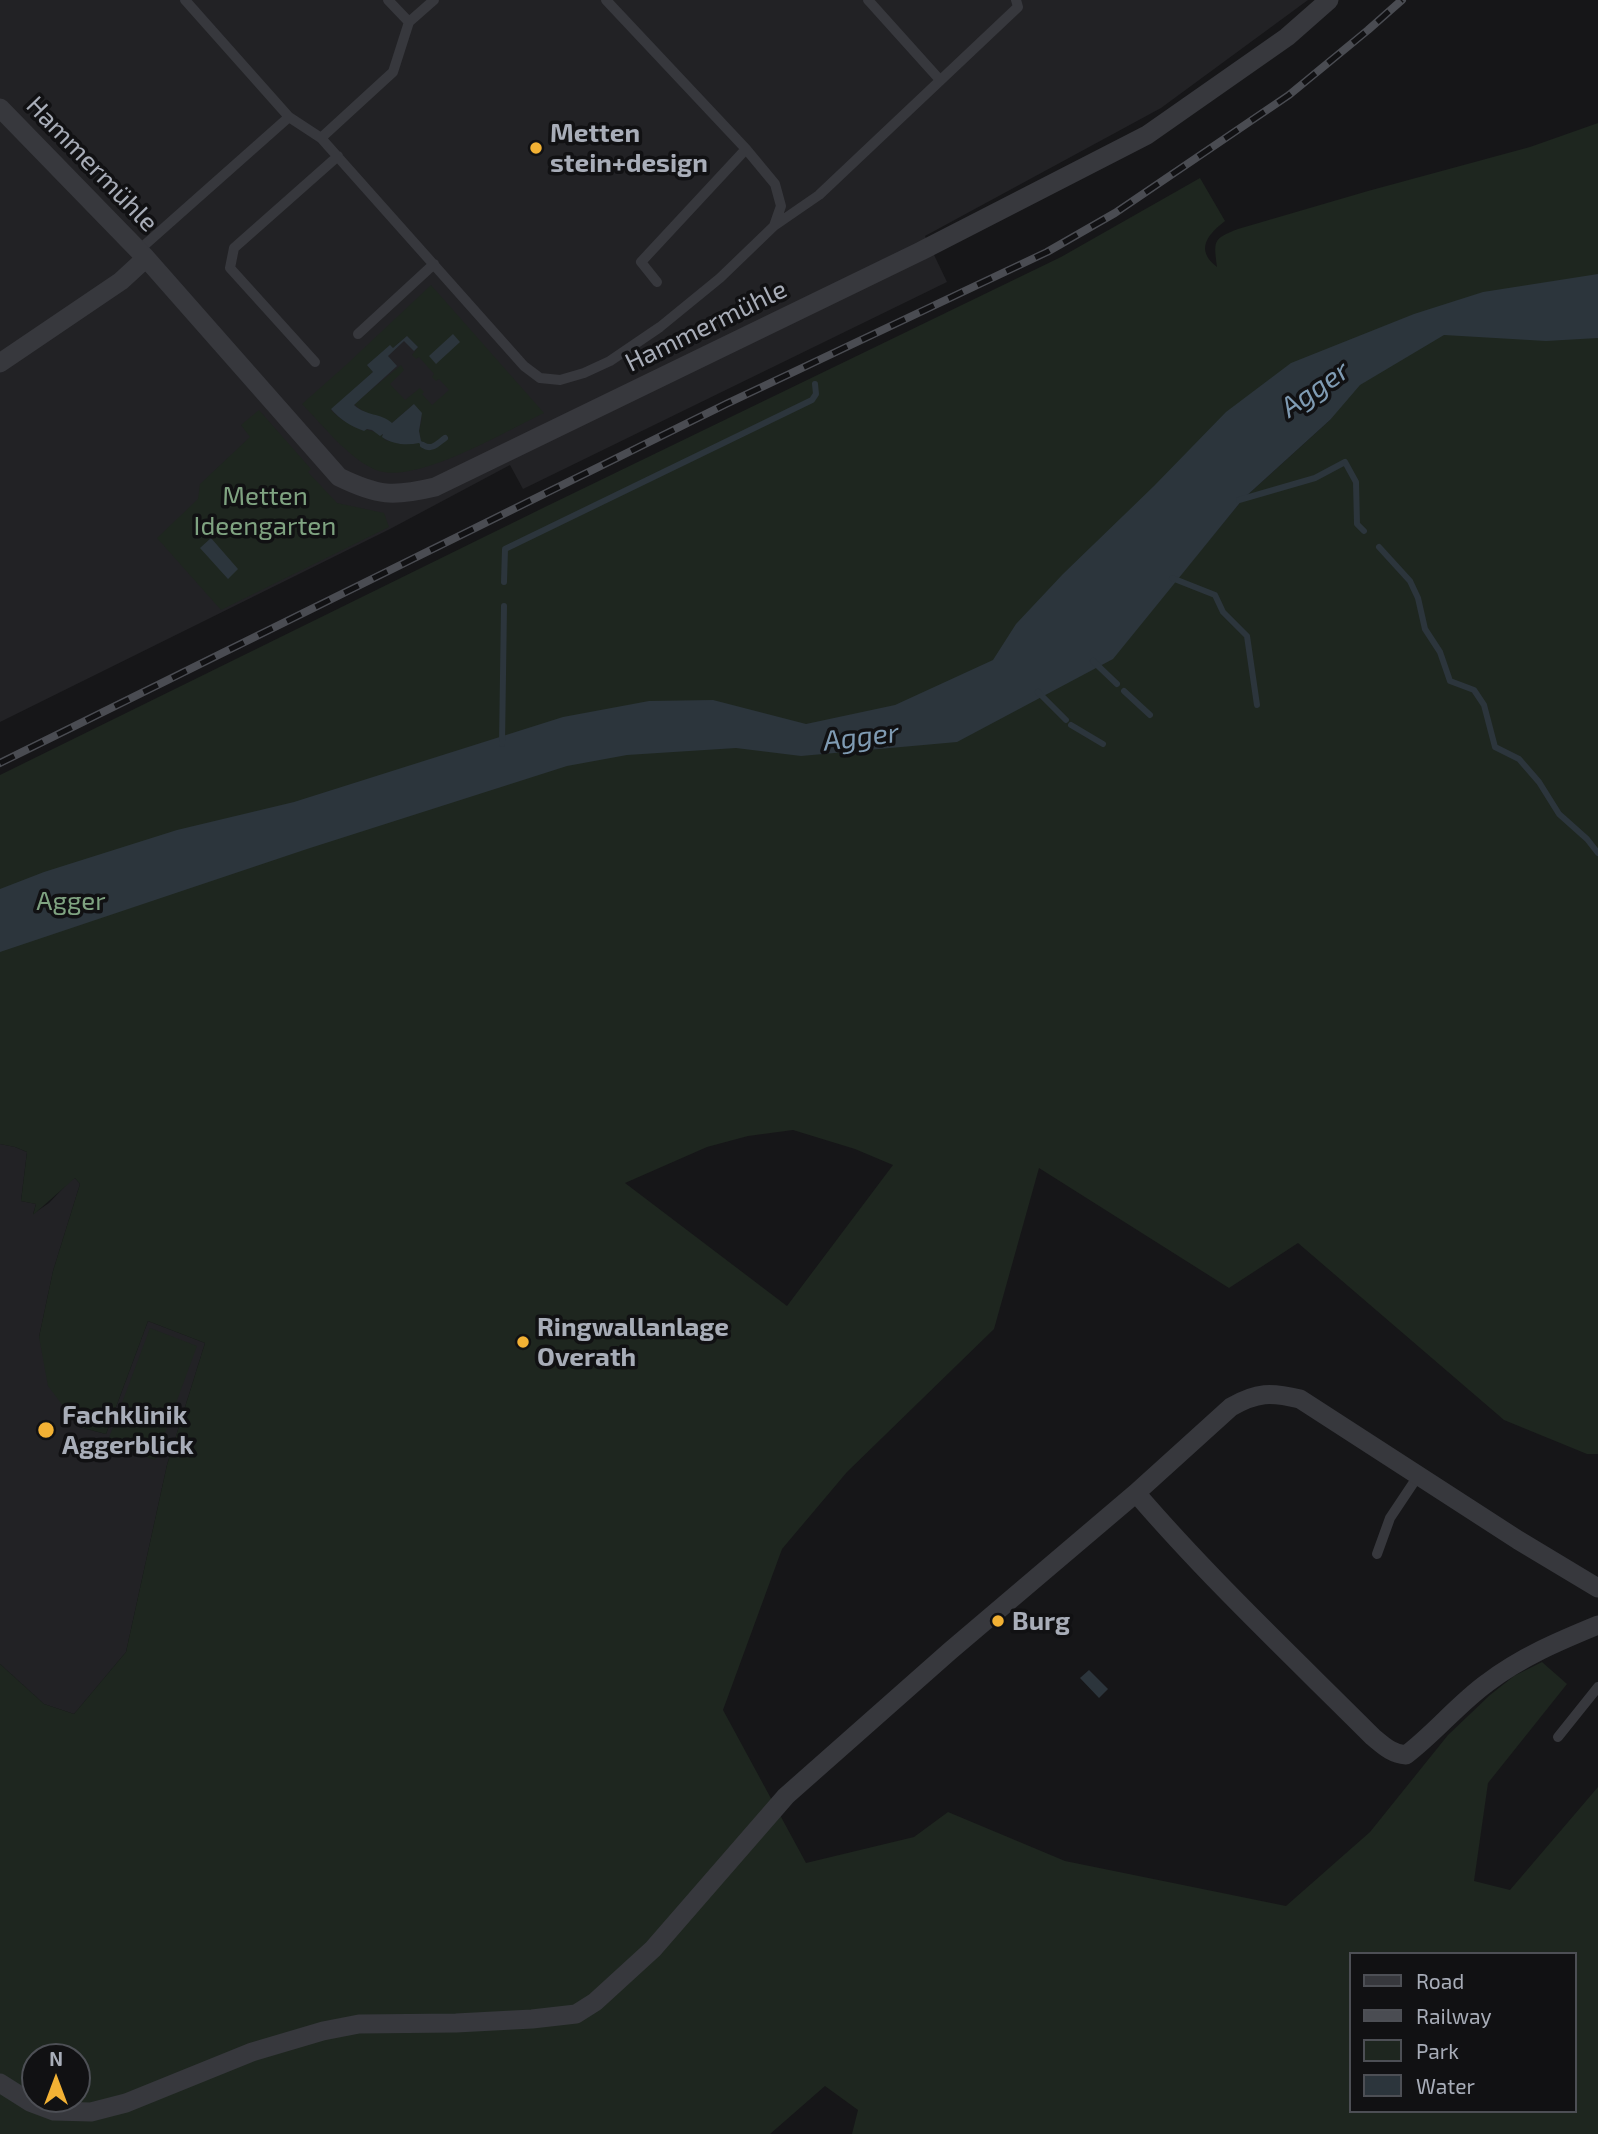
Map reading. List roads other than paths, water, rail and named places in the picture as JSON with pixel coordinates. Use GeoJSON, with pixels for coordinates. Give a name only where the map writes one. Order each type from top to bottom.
{"type":"FeatureCollection","features":[{"type":"Feature","properties":{"kind":"street","name":"Hammermühle"},"geometry":{"type":"LineString","coordinates":[[0,108],[143,254],[339,477],[366,491],[404,495],[448,481],[921,251],[1147,135],[1287,37],[1329,0]]}},
{"type":"Feature","properties":{"kind":"street","name":"Hammermühle"},"geometry":{"type":"LineString","coordinates":[[0,363],[121,281],[143,254]]}},
{"type":"Feature","properties":{"kind":"street"},"geometry":{"type":"LineString","coordinates":[[0,2083],[30,2102],[54,2111],[91,2112],[126,2103],[252,2052],[323,2031],[359,2024],[456,2023],[576,2014],[595,2002],[653,1949],[786,1796],[950,1651],[1136,1493],[1231,1407],[1247,1398],[1260,1394],[1278,1394],[1300,1399],[1418,1476],[1596,1584]]}},
{"type":"Feature","properties":{"kind":"street"},"geometry":{"type":"LineString","coordinates":[[1136,1493],[1174,1537],[1289,1653],[1373,1737],[1397,1754],[1406,1755],[1415,1749],[1487,1683],[1532,1653],[1598,1625]]}},
{"type":"Feature","properties":{"kind":"lane"},"geometry":{"type":"LineString","coordinates":[[185,0],[289,117],[321,138],[338,156],[530,372],[540,378],[560,380],[610,361],[660,327],[720,278],[774,226],[819,195],[1018,7],[1016,0]]}},
{"type":"Feature","properties":{"kind":"lane"},"geometry":{"type":"LineString","coordinates":[[388,0],[409,22]]}},
{"type":"Feature","properties":{"kind":"lane"},"geometry":{"type":"LineString","coordinates":[[321,138],[393,72],[409,22],[434,0]]}},
{"type":"Feature","properties":{"kind":"lane"},"geometry":{"type":"LineString","coordinates":[[606,0],[746,149],[775,184],[781,206],[774,226]]}},
{"type":"Feature","properties":{"kind":"lane"},"geometry":{"type":"LineString","coordinates":[[868,0],[940,80]]}},
{"type":"Feature","properties":{"kind":"lane"},"geometry":{"type":"LineString","coordinates":[[143,254],[289,117]]}},
{"type":"Feature","properties":{"kind":"lane"},"geometry":{"type":"LineString","coordinates":[[657,282],[641,262],[746,149]]}},
{"type":"Feature","properties":{"kind":"lane"},"geometry":{"type":"LineString","coordinates":[[315,362],[230,268],[234,248],[338,156]]}},
{"type":"Feature","properties":{"kind":"lane"},"geometry":{"type":"LineString","coordinates":[[358,334],[434,264]]}},
{"type":"Feature","properties":{"kind":"lane"},"geometry":{"type":"LineString","coordinates":[[1377,1554],[1390,1518],[1418,1476]]}},
{"type":"Feature","properties":{"kind":"lane"},"geometry":{"type":"LineString","coordinates":[[1558,1737],[1598,1687]]}},
{"type":"Feature","properties":{"kind":"water","name":"Agger"},"geometry":{"type":"Polygon","coordinates":[[[1598,274],[1598,338],[1546,341],[1444,335],[1360,385],[1330,420],[1243,499],[1113,659],[957,742],[801,756],[736,748],[627,755],[567,766],[307,849],[0,952],[0,889],[44,872],[177,830],[294,802],[563,717],[649,701],[713,700],[806,724],[895,705],[993,660],[1016,624],[1063,574],[1226,412],[1291,363],[1414,314],[1483,292],[1598,274]]]}},
{"type":"Feature","properties":{"kind":"water"},"geometry":{"type":"Polygon","coordinates":[[[453,334],[460,342],[436,364],[429,356],[453,334]]]}},
{"type":"Feature","properties":{"kind":"water"},"geometry":{"type":"Polygon","coordinates":[[[407,336],[418,347],[414,351],[404,341],[388,356],[397,366],[354,405],[392,423],[414,404],[422,413],[419,431],[424,443],[422,446],[419,443],[395,443],[382,437],[383,434],[380,436],[372,430],[359,429],[331,409],[373,372],[367,365],[390,345],[393,348],[407,336]]]}},
{"type":"Feature","properties":{"kind":"water"},"geometry":{"type":"Polygon","coordinates":[[[211,538],[238,569],[228,579],[200,548],[211,538]]]}},
{"type":"Feature","properties":{"kind":"water"},"geometry":{"type":"Polygon","coordinates":[[[1089,1670],[1108,1689],[1099,1698],[1080,1678],[1089,1670]]]}},
{"type":"Feature","properties":{"kind":"waterway"},"geometry":{"type":"LineString","coordinates":[[504,582],[505,549],[812,400],[816,394],[815,384]]}},
{"type":"Feature","properties":{"kind":"waterway"},"geometry":{"type":"LineString","coordinates":[[423,445],[432,447],[445,438]]}},
{"type":"Feature","properties":{"kind":"waterway"},"geometry":{"type":"LineString","coordinates":[[1239,500],[1315,478],[1345,462],[1356,482],[1357,524],[1364,531]]}},
{"type":"Feature","properties":{"kind":"waterway"},"geometry":{"type":"LineString","coordinates":[[1379,547],[1410,581],[1418,598],[1425,629],[1440,652],[1450,681],[1474,690],[1484,705],[1495,747],[1519,759],[1539,782],[1559,814],[1587,839],[1598,853]]}},
{"type":"Feature","properties":{"kind":"waterway"},"geometry":{"type":"LineString","coordinates":[[1172,578],[1215,595],[1223,612],[1247,636],[1257,705]]}},
{"type":"Feature","properties":{"kind":"waterway"},"geometry":{"type":"LineString","coordinates":[[502,744],[504,606]]}},
{"type":"Feature","properties":{"kind":"waterway"},"geometry":{"type":"LineString","coordinates":[[1093,661],[1117,684]]}},
{"type":"Feature","properties":{"kind":"waterway"},"geometry":{"type":"LineString","coordinates":[[1124,691],[1150,715]]}},
{"type":"Feature","properties":{"kind":"waterway"},"geometry":{"type":"LineString","coordinates":[[1038,692],[1066,720]]}},
{"type":"Feature","properties":{"kind":"waterway"},"geometry":{"type":"LineString","coordinates":[[1071,725],[1103,744]]}},
{"type":"Feature","properties":{"kind":"railway"},"geometry":{"type":"LineString","coordinates":[[0,763],[726,404],[1047,252],[1115,213],[1289,95],[1402,0]]}},
{"type":"Feature","properties":{"kind":"place","name":"Metten stein+design"},"geometry":{"type":"Point","coordinates":[536,148]}},
{"type":"Feature","properties":{"kind":"place","name":"Ringwallanlage Overath"},"geometry":{"type":"Point","coordinates":[523,1342]}},
{"type":"Feature","properties":{"kind":"place","name":"Fachklinik Aggerblick"},"geometry":{"type":"Point","coordinates":[46,1430]}},
{"type":"Feature","properties":{"kind":"place","name":"Burg"},"geometry":{"type":"Point","coordinates":[998,1621]}},
{"type":"Feature","properties":{"kind":"park label","name":"Metten Ideengarten"},"geometry":{"type":"Point","coordinates":[265,511]}}]}
